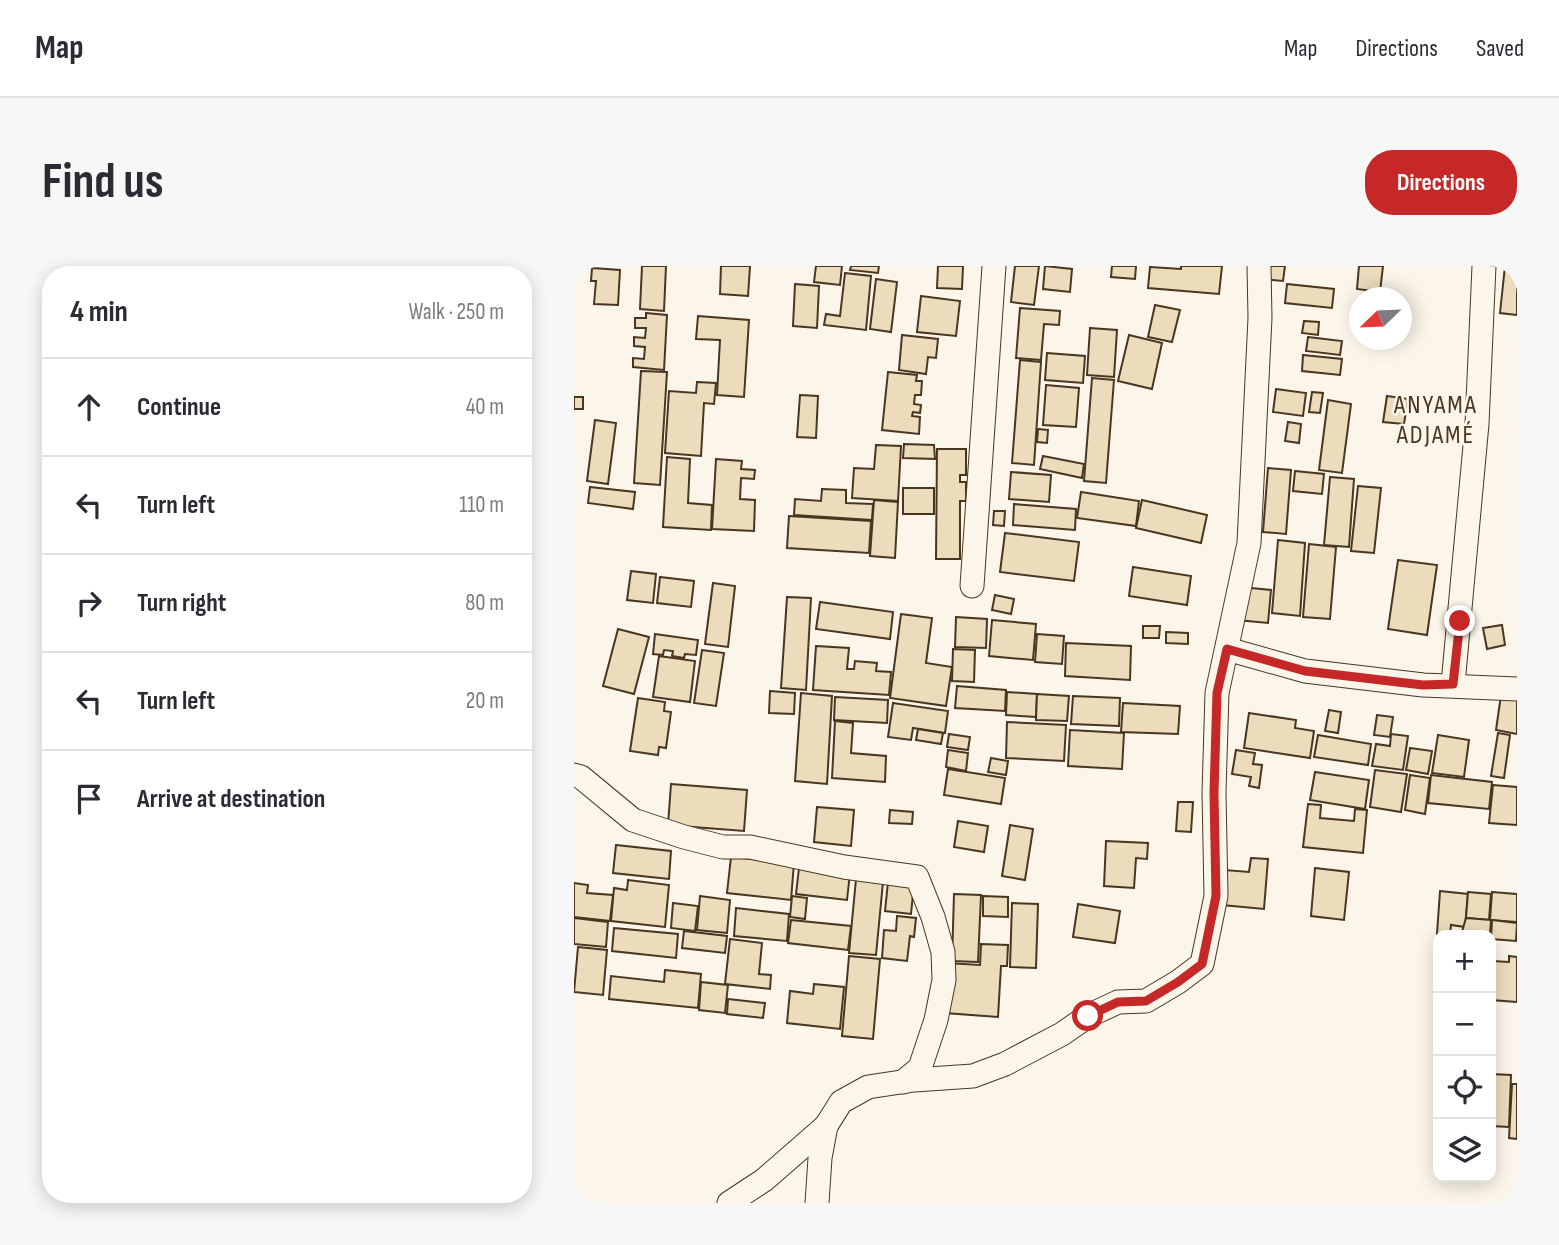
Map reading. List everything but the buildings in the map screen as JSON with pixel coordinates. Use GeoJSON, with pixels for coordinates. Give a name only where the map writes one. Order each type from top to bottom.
{"type":"FeatureCollection","features":[{"type":"Feature","properties":{"kind":"street"},"geometry":{"type":"LineString","coordinates":[[972,586],[994,266]]}},
{"type":"Feature","properties":{"kind":"street"},"geometry":{"type":"LineString","coordinates":[[729,1203],[764,1180],[826,1126],[841,1102],[868,1087],[973,1076],[1005,1064],[1062,1034],[1088,1016],[1118,1002],[1146,1001],[1202,964],[1216,896],[1214,793],[1217,693],[1249,543],[1260,318],[1259,266]]}},
{"type":"Feature","properties":{"kind":"street"},"geometry":{"type":"LineString","coordinates":[[1453,684],[1477,424],[1484,266]]}},
{"type":"Feature","properties":{"kind":"street"},"geometry":{"type":"LineString","coordinates":[[1227,649],[1305,671],[1423,685],[1517,688]]}},
{"type":"Feature","properties":{"kind":"street"},"geometry":{"type":"LineString","coordinates":[[574,775],[581,777],[633,820],[684,837],[723,847],[750,847],[844,867],[918,877],[943,952],[944,980],[936,1020],[920,1068],[903,1082]]}},
{"type":"Feature","properties":{"kind":"street"},"geometry":{"type":"LineString","coordinates":[[817,1203],[820,1158],[826,1126]]}},
{"type":"Feature","properties":{"kind":"district","name":"ANYAMA ADJAMÉ"},"geometry":{"type":"Point","coordinates":[1436,420]}},
{"type":"Feature","properties":{"kind":"route"},"geometry":{"type":"LineString","coordinates":[[1088,1016],[1118,1002],[1146,1001],[1202,964],[1216,896],[1214,793],[1217,693],[1227,649],[1305,671],[1423,685],[1453,684],[1460,621]]}}]}
